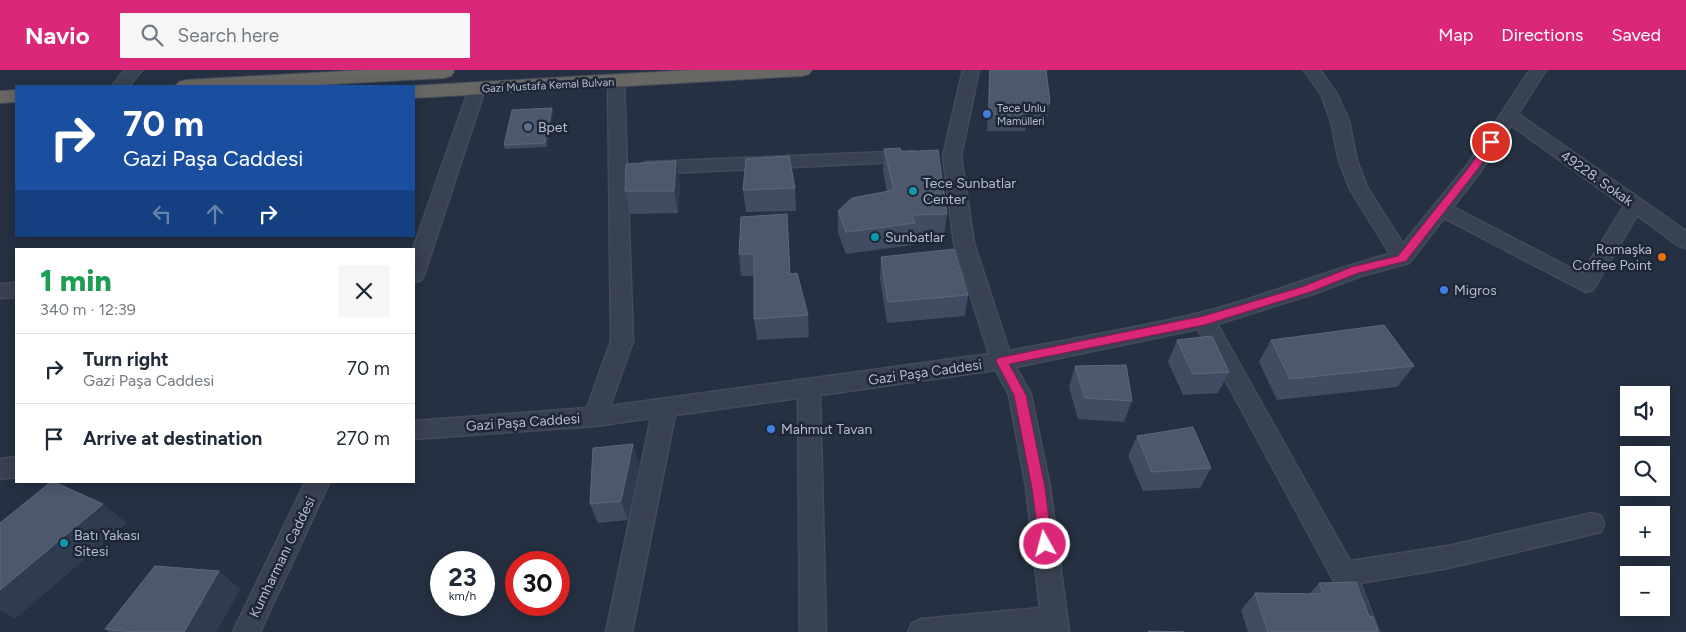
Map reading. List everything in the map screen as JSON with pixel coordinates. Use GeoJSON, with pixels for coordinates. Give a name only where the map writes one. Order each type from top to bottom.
{"type":"FeatureCollection","features":[{"type":"Feature","properties":{"kind":"highway","name":"Gazi Mustafa Kemal Bulvarı"},"geometry":{"type":"LineString","coordinates":[[228,85],[481,79],[616,81],[802,70]]}},
{"type":"Feature","properties":{"kind":"highway","name":"Gazi Mustafa Kemal Bulvarı"},"geometry":{"type":"LineString","coordinates":[[415,92],[481,79]]}},
{"type":"Feature","properties":{"kind":"highway"},"geometry":{"type":"LineString","coordinates":[[0,97],[15,96]]}},
{"type":"Feature","properties":{"kind":"highway"},"geometry":{"type":"LineString","coordinates":[[0,115],[15,114]]}},
{"type":"Feature","properties":{"kind":"street"},"geometry":{"type":"LineString","coordinates":[[121,85],[134,70]]}},
{"type":"Feature","properties":{"kind":"street"},"geometry":{"type":"LineString","coordinates":[[922,632],[1055,626],[1038,488],[1020,395],[1002,361],[964,243],[952,156],[971,70]]}},
{"type":"Feature","properties":{"kind":"street"},"geometry":{"type":"LineString","coordinates":[[1312,70],[1329,94],[1340,120],[1348,161],[1359,189],[1402,258],[1474,168],[1538,70]]}},
{"type":"Feature","properties":{"kind":"street"},"geometry":{"type":"LineString","coordinates":[[415,272],[481,79]]}},
{"type":"Feature","properties":{"kind":"street"},"geometry":{"type":"LineString","coordinates":[[594,417],[622,341],[616,81]]}},
{"type":"Feature","properties":{"kind":"street","name":"49228. Sokak"},"geometry":{"type":"LineString","coordinates":[[1508,115],[1686,241]]}},
{"type":"Feature","properties":{"kind":"street"},"geometry":{"type":"LineString","coordinates":[[618,170],[952,156]]}},
{"type":"Feature","properties":{"kind":"street"},"geometry":{"type":"LineString","coordinates":[[1441,209],[1586,285],[1634,204]]}},
{"type":"Feature","properties":{"kind":"street","name":"Gazi Paşa Caddesi"},"geometry":{"type":"LineString","coordinates":[[415,430],[594,417],[1002,361],[1204,320],[1306,289],[1356,270],[1402,258]]}},
{"type":"Feature","properties":{"kind":"street"},"geometry":{"type":"LineString","coordinates":[[0,291],[15,290]]}},
{"type":"Feature","properties":{"kind":"street"},"geometry":{"type":"LineString","coordinates":[[1204,320],[1344,574],[1366,632]]}},
{"type":"Feature","properties":{"kind":"street"},"geometry":{"type":"LineString","coordinates":[[809,387],[813,632]]}},
{"type":"Feature","properties":{"kind":"street"},"geometry":{"type":"LineString","coordinates":[[619,632],[665,407]]}},
{"type":"Feature","properties":{"kind":"street"},"geometry":{"type":"LineString","coordinates":[[0,469],[15,467]]}},
{"type":"Feature","properties":{"kind":"street","name":"Kumharmanı Caddesi"},"geometry":{"type":"LineString","coordinates":[[246,632],[317,483]]}},
{"type":"Feature","properties":{"kind":"street"},"geometry":{"type":"LineString","coordinates":[[1344,574],[1448,557],[1592,524]]}},
{"type":"Feature","properties":{"kind":"building"},"geometry":{"type":"Polygon","coordinates":[[[990,70],[1046,70],[1050,102],[1044,110],[1029,109],[1028,115],[989,114],[990,70]]]}},
{"type":"Feature","properties":{"kind":"building"},"geometry":{"type":"Polygon","coordinates":[[[552,108],[545,143],[504,145],[512,110],[552,108]]]}},
{"type":"Feature","properties":{"kind":"building"},"geometry":{"type":"Polygon","coordinates":[[[900,148],[901,152],[938,150],[947,214],[912,215],[915,223],[846,232],[838,211],[852,198],[894,190],[884,149],[900,148]]]}},
{"type":"Feature","properties":{"kind":"building"},"geometry":{"type":"Polygon","coordinates":[[[789,156],[795,188],[743,190],[746,159],[789,156]]]}},
{"type":"Feature","properties":{"kind":"building"},"geometry":{"type":"Polygon","coordinates":[[[676,161],[674,191],[625,191],[626,164],[676,161]]]}},
{"type":"Feature","properties":{"kind":"building"},"geometry":{"type":"Polygon","coordinates":[[[787,214],[790,274],[797,273],[808,315],[754,319],[754,254],[739,254],[741,217],[787,214]]]}},
{"type":"Feature","properties":{"kind":"building"},"geometry":{"type":"Polygon","coordinates":[[[954,249],[968,295],[888,302],[881,257],[954,249]]]}},
{"type":"Feature","properties":{"kind":"building"},"geometry":{"type":"Polygon","coordinates":[[[1384,325],[1414,366],[1290,379],[1271,340],[1384,325]]]}},
{"type":"Feature","properties":{"kind":"building"},"geometry":{"type":"Polygon","coordinates":[[[1212,336],[1229,372],[1193,374],[1177,340],[1212,336]]]}},
{"type":"Feature","properties":{"kind":"building"},"geometry":{"type":"Polygon","coordinates":[[[1126,365],[1132,401],[1085,398],[1075,366],[1126,365]]]}},
{"type":"Feature","properties":{"kind":"building"},"geometry":{"type":"Polygon","coordinates":[[[1193,427],[1211,468],[1152,472],[1137,436],[1193,427]]]}},
{"type":"Feature","properties":{"kind":"building"},"geometry":{"type":"Polygon","coordinates":[[[633,444],[621,501],[590,504],[593,448],[633,444]]]}},
{"type":"Feature","properties":{"kind":"building"},"geometry":{"type":"Polygon","coordinates":[[[50,483],[56,483],[103,504],[0,590],[0,523],[50,483]]]}},
{"type":"Feature","properties":{"kind":"building"},"geometry":{"type":"Polygon","coordinates":[[[155,566],[219,571],[184,632],[134,632],[105,629],[155,566]]]}},
{"type":"Feature","properties":{"kind":"building"},"geometry":{"type":"Polygon","coordinates":[[[1356,582],[1369,616],[1373,617],[1378,632],[1268,632],[1255,593],[1323,594],[1319,583],[1356,582]]]}},
{"type":"Feature","properties":{"kind":"building"},"geometry":{"type":"Polygon","coordinates":[[[1148,631],[1184,632],[1149,632],[1148,631]]]}},
{"type":"Feature","properties":{"kind":"place","name":"Tece Unlu Mamülleri"},"geometry":{"type":"Point","coordinates":[987,114]}},
{"type":"Feature","properties":{"kind":"place","name":"Bpet"},"geometry":{"type":"Point","coordinates":[528,127]}},
{"type":"Feature","properties":{"kind":"place","name":"Tece Sunbatlar Center"},"geometry":{"type":"Point","coordinates":[913,191]}},
{"type":"Feature","properties":{"kind":"place","name":"Sunbatlar"},"geometry":{"type":"Point","coordinates":[875,237]}},
{"type":"Feature","properties":{"kind":"place","name":"Romaşka Coffee Point"},"geometry":{"type":"Point","coordinates":[1662,257]}},
{"type":"Feature","properties":{"kind":"place","name":"Migros"},"geometry":{"type":"Point","coordinates":[1444,290]}},
{"type":"Feature","properties":{"kind":"place","name":"Mahmut Tavan"},"geometry":{"type":"Point","coordinates":[771,429]}},
{"type":"Feature","properties":{"kind":"place","name":"Batı Yakası Sitesi"},"geometry":{"type":"Point","coordinates":[64,543]}},
{"type":"Feature","properties":{"kind":"route"},"geometry":{"type":"LineString","coordinates":[[1045,544],[1038,488],[1020,395],[1002,361],[1204,320],[1306,289],[1356,270],[1402,258],[1474,168],[1491,142]]}}]}
